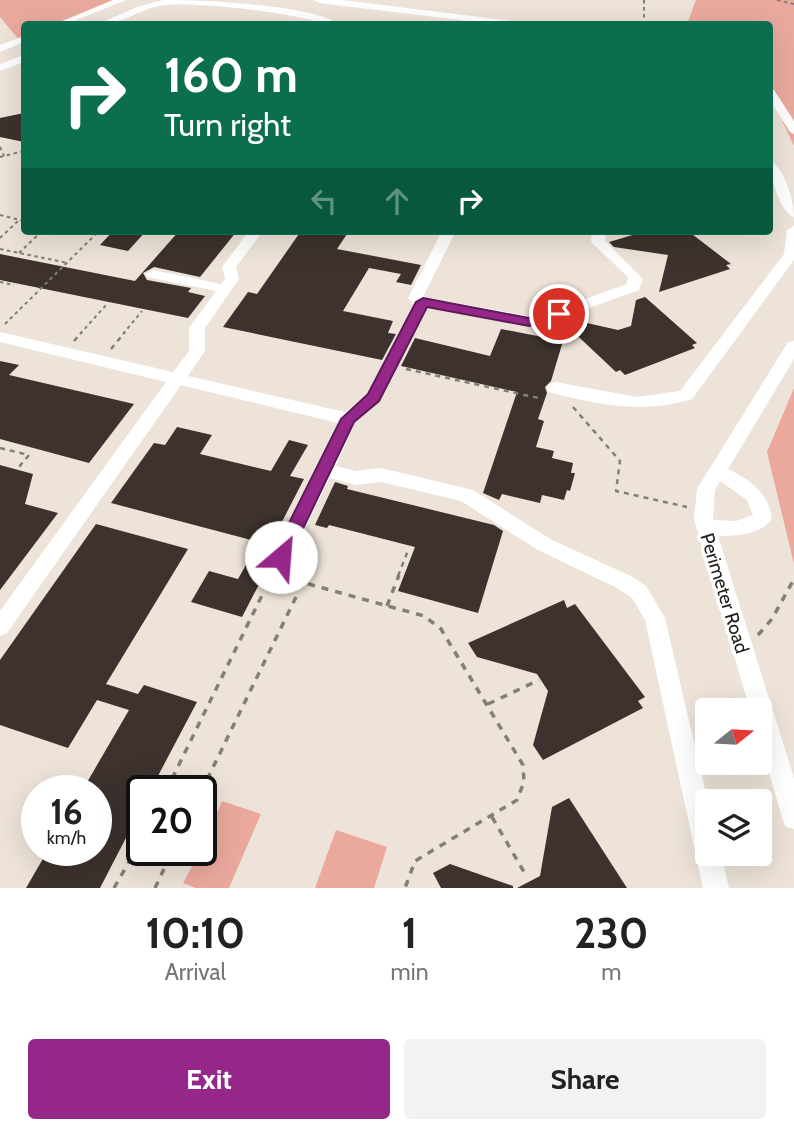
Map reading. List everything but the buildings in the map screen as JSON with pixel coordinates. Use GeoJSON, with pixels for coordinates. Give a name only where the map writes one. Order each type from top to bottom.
{"type":"FeatureCollection","features":[{"type":"Feature","properties":{"kind":"street"},"geometry":{"type":"LineString","coordinates":[[68,21],[121,0]]}},
{"type":"Feature","properties":{"kind":"street"},"geometry":{"type":"LineString","coordinates":[[319,0],[487,21]]}},
{"type":"Feature","properties":{"kind":"street"},"geometry":{"type":"LineString","coordinates":[[111,21],[149,6],[184,1],[311,17],[324,21]]}},
{"type":"Feature","properties":{"kind":"street"},"geometry":{"type":"LineString","coordinates":[[415,21],[422,13]]}},
{"type":"Feature","properties":{"kind":"street"},"geometry":{"type":"LineString","coordinates":[[0,36],[21,40]]}},
{"type":"Feature","properties":{"kind":"street"},"geometry":{"type":"LineString","coordinates":[[0,49],[21,40]]}},
{"type":"Feature","properties":{"kind":"street"},"geometry":{"type":"LineString","coordinates":[[0,68],[21,59]]}},
{"type":"Feature","properties":{"kind":"street"},"geometry":{"type":"LineString","coordinates":[[773,97],[794,130]]}},
{"type":"Feature","properties":{"kind":"street"},"geometry":{"type":"LineString","coordinates":[[773,171],[794,213]]}},
{"type":"Feature","properties":{"kind":"street"},"geometry":{"type":"LineString","coordinates":[[549,393],[643,403],[667,401],[686,395],[791,254],[794,230]]}},
{"type":"Feature","properties":{"kind":"street"},"geometry":{"type":"LineString","coordinates":[[0,626],[197,351],[197,328],[232,279],[229,267],[253,235]]}},
{"type":"Feature","properties":{"kind":"street"},"geometry":{"type":"LineString","coordinates":[[447,235],[415,298],[423,302],[536,322],[634,287],[636,279],[598,242],[599,235]]}},
{"type":"Feature","properties":{"kind":"street"},"geometry":{"type":"LineString","coordinates":[[153,274],[225,289]]}},
{"type":"Feature","properties":{"kind":"street"},"geometry":{"type":"LineString","coordinates":[[281,557],[348,419],[374,397],[423,302]]}},
{"type":"Feature","properties":{"kind":"street"},"geometry":{"type":"LineString","coordinates":[[0,337],[348,419]]}},
{"type":"Feature","properties":{"kind":"street","name":"Perimeter Road"},"geometry":{"type":"LineString","coordinates":[[794,346],[706,489],[704,519],[794,817]]}},
{"type":"Feature","properties":{"kind":"street"},"geometry":{"type":"LineString","coordinates":[[325,470],[356,478],[381,475],[466,495],[545,545],[624,582],[639,592],[655,618],[695,795]]}},
{"type":"Feature","properties":{"kind":"street"},"geometry":{"type":"LineString","coordinates":[[704,519],[737,529],[753,525],[763,517],[762,505],[750,491],[717,471]]}},
{"type":"Feature","properties":{"kind":"street"},"geometry":{"type":"LineString","coordinates":[[711,866],[716,888]]}},
{"type":"Feature","properties":{"kind":"path"},"geometry":{"type":"LineString","coordinates":[[644,0],[644,21]]}},
{"type":"Feature","properties":{"kind":"path"},"geometry":{"type":"LineString","coordinates":[[777,0],[794,4]]}},
{"type":"Feature","properties":{"kind":"path"},"geometry":{"type":"LineString","coordinates":[[0,147],[2,156],[21,152]]}},
{"type":"Feature","properties":{"kind":"path"},"geometry":{"type":"LineString","coordinates":[[0,215],[19,220]]}},
{"type":"Feature","properties":{"kind":"path"},"geometry":{"type":"LineString","coordinates":[[0,238],[19,220]]}},
{"type":"Feature","properties":{"kind":"path"},"geometry":{"type":"LineString","coordinates":[[19,253],[38,235]]}},
{"type":"Feature","properties":{"kind":"path"},"geometry":{"type":"LineString","coordinates":[[0,329],[95,235]]}},
{"type":"Feature","properties":{"kind":"path"},"geometry":{"type":"LineString","coordinates":[[0,249],[68,263]]}},
{"type":"Feature","properties":{"kind":"path"},"geometry":{"type":"LineString","coordinates":[[0,284],[14,285]]}},
{"type":"Feature","properties":{"kind":"path"},"geometry":{"type":"LineString","coordinates":[[64,353],[107,304]]}},
{"type":"Feature","properties":{"kind":"path"},"geometry":{"type":"LineString","coordinates":[[100,362],[142,311]]}},
{"type":"Feature","properties":{"kind":"path"},"geometry":{"type":"LineString","coordinates":[[406,369],[549,393]]}},
{"type":"Feature","properties":{"kind":"path"},"geometry":{"type":"LineString","coordinates":[[570,404],[620,461],[615,491],[704,519]]}},
{"type":"Feature","properties":{"kind":"path"},"geometry":{"type":"LineString","coordinates":[[0,447],[29,455],[19,467]]}},
{"type":"Feature","properties":{"kind":"path"},"geometry":{"type":"LineString","coordinates":[[387,606],[409,548]]}},
{"type":"Feature","properties":{"kind":"path"},"geometry":{"type":"LineString","coordinates":[[281,557],[283,577],[424,616],[441,629],[519,756],[525,774],[523,790],[517,800],[415,861],[405,888]]}},
{"type":"Feature","properties":{"kind":"path"},"geometry":{"type":"LineString","coordinates":[[174,775],[281,557]]}},
{"type":"Feature","properties":{"kind":"path"},"geometry":{"type":"LineString","coordinates":[[743,651],[772,620],[794,579]]}},
{"type":"Feature","properties":{"kind":"path"},"geometry":{"type":"LineString","coordinates":[[209,775],[296,595]]}},
{"type":"Feature","properties":{"kind":"path"},"geometry":{"type":"LineString","coordinates":[[488,704],[539,680]]}},
{"type":"Feature","properties":{"kind":"path"},"geometry":{"type":"LineString","coordinates":[[492,817],[527,877]]}},
{"type":"Feature","properties":{"kind":"path"},"geometry":{"type":"LineString","coordinates":[[114,888],[127,866]]}},
{"type":"Feature","properties":{"kind":"path"},"geometry":{"type":"LineString","coordinates":[[155,888],[165,866]]}},
{"type":"Feature","properties":{"kind":"shaded area"},"geometry":{"type":"Polygon","coordinates":[[[0,0],[121,0],[68,21],[21,21],[20,41],[0,17],[0,0]]]}},
{"type":"Feature","properties":{"kind":"shaded area"},"geometry":{"type":"Polygon","coordinates":[[[696,0],[794,0],[794,146],[773,101],[773,21],[688,21],[696,0]]]}},
{"type":"Feature","properties":{"kind":"shaded area"},"geometry":{"type":"Polygon","coordinates":[[[794,388],[794,564],[767,452],[794,388]]]}},
{"type":"Feature","properties":{"kind":"shaded area"},"geometry":{"type":"Polygon","coordinates":[[[222,801],[261,814],[229,888],[196,888],[183,883],[192,866],[217,866],[217,813],[222,801]]]}},
{"type":"Feature","properties":{"kind":"shaded area"},"geometry":{"type":"Polygon","coordinates":[[[336,830],[387,847],[374,888],[315,888],[336,830]]]}},
{"type":"Feature","properties":{"kind":"route"},"geometry":{"type":"LineString","coordinates":[[281,557],[348,419],[374,397],[423,302],[529,322],[559,314]]}}]}
